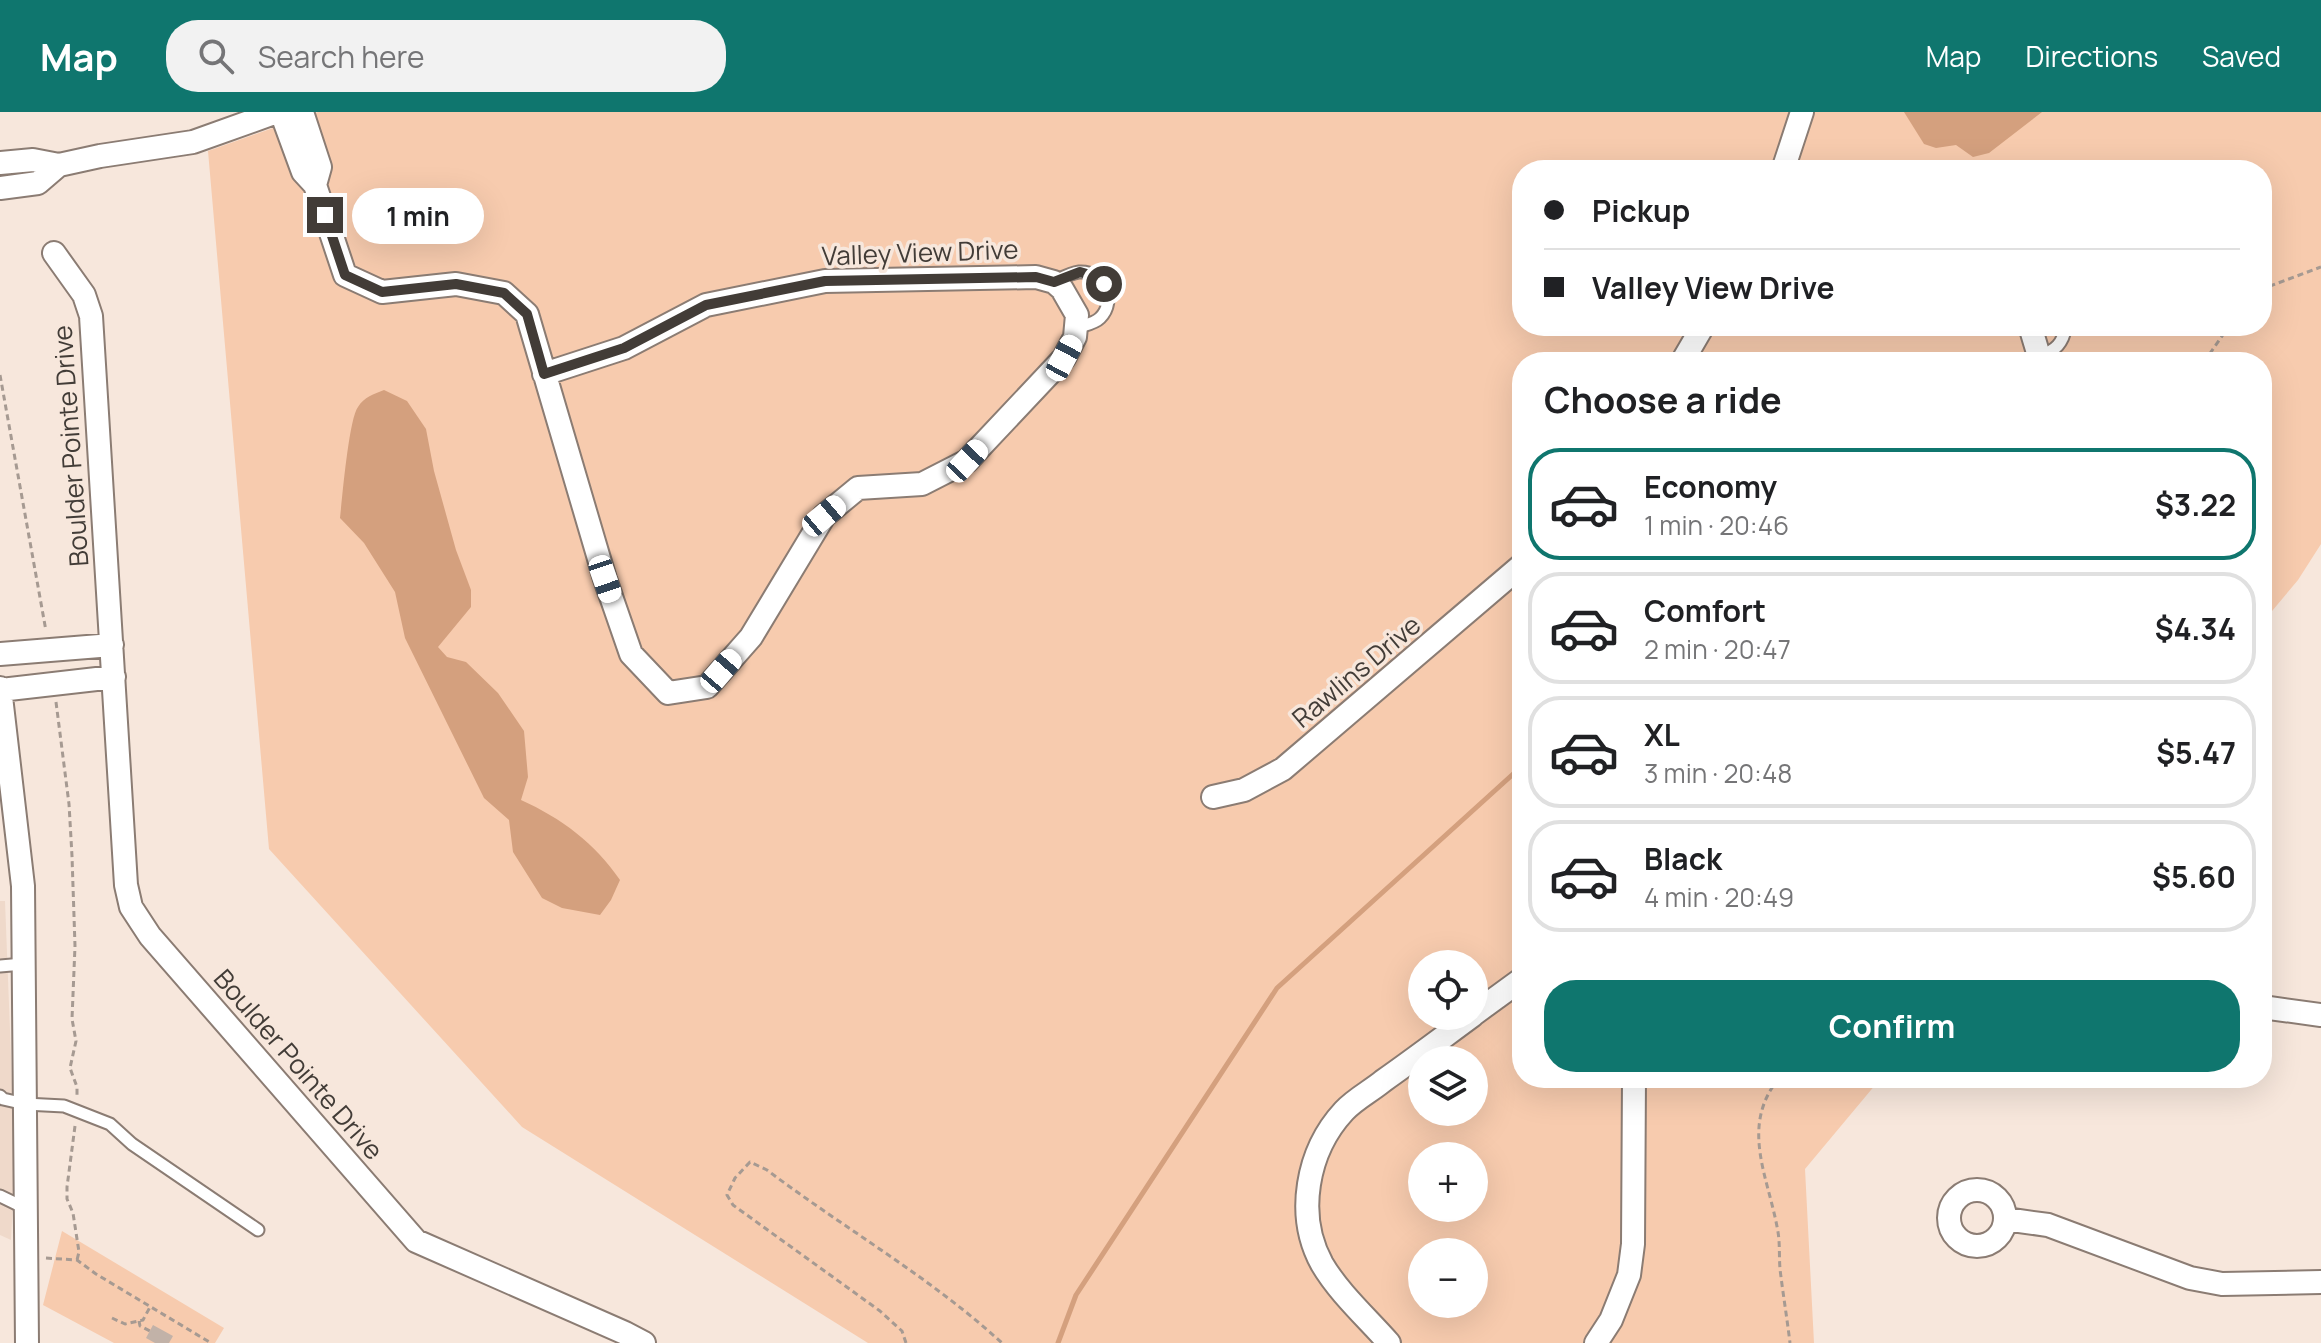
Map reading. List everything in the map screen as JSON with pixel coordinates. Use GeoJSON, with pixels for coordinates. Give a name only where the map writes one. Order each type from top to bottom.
{"type":"FeatureCollection","features":[{"type":"Feature","properties":{"kind":"street"},"geometry":{"type":"LineString","coordinates":[[0,163],[33,160],[59,165],[193,142],[279,112],[303,172],[315,185],[345,275],[382,292],[456,284],[504,293],[527,314],[605,579],[631,654],[668,693],[707,687],[751,637],[824,516],[858,488],[922,484],[967,461],[1064,358],[1075,337],[1077,315],[1062,289],[1054,282]]}},
{"type":"Feature","properties":{"kind":"street"},"geometry":{"type":"LineString","coordinates":[[302,112],[320,167],[315,185]]}},
{"type":"Feature","properties":{"kind":"street"},"geometry":{"type":"LineString","coordinates":[[1786,160],[1802,112]]}},
{"type":"Feature","properties":{"kind":"street"},"geometry":{"type":"LineString","coordinates":[[0,188],[38,183],[59,165]]}},
{"type":"Feature","properties":{"kind":"street","name":"Boulder Pointe Drive"},"geometry":{"type":"LineString","coordinates":[[54,253],[84,295],[91,316],[126,885],[131,907],[150,936],[416,1241],[644,1343]]}},
{"type":"Feature","properties":{"kind":"street","name":"Valley View Drive"},"geometry":{"type":"LineString","coordinates":[[544,374],[624,348],[706,305],[825,281],[1036,277],[1054,282]]}},
{"type":"Feature","properties":{"kind":"street","name":"Rawlins Drive"},"geometry":{"type":"LineString","coordinates":[[1213,797],[1244,790],[1283,769],[1512,574]]}},
{"type":"Feature","properties":{"kind":"street"},"geometry":{"type":"LineString","coordinates":[[0,654],[112,645]]}},
{"type":"Feature","properties":{"kind":"street"},"geometry":{"type":"LineString","coordinates":[[27,1343],[23,886],[0,689],[114,677]]}},
{"type":"Feature","properties":{"kind":"street"},"geometry":{"type":"LineString","coordinates":[[0,886],[23,886]]}},
{"type":"Feature","properties":{"kind":"street"},"geometry":{"type":"LineString","coordinates":[[1488,1004],[1512,986]]}},
{"type":"Feature","properties":{"kind":"street"},"geometry":{"type":"LineString","coordinates":[[2272,1008],[2321,1015]]}},
{"type":"Feature","properties":{"kind":"street"},"geometry":{"type":"LineString","coordinates":[[1389,1343],[1321,1262],[1308,1220],[1307,1198],[1312,1170],[1318,1150],[1346,1109],[1453,1030]]}},
{"type":"Feature","properties":{"kind":"street"},"geometry":{"type":"LineString","coordinates":[[1596,1343],[1611,1320],[1629,1275],[1633,1244],[1634,1088]]}},
{"type":"Feature","properties":{"kind":"street"},"geometry":{"type":"LineString","coordinates":[[2005,1219],[2048,1225],[2190,1278],[2222,1284],[2321,1282]]}},
{"type":"Feature","properties":{"kind":"lane"},"geometry":{"type":"LineString","coordinates":[[1054,282],[1080,272],[1097,277],[1104,284],[1106,310],[1094,322],[1076,328]]}},
{"type":"Feature","properties":{"kind":"lane"},"geometry":{"type":"LineString","coordinates":[[2051,352],[2064,336]]}},
{"type":"Feature","properties":{"kind":"lane"},"geometry":{"type":"LineString","coordinates":[[0,966],[23,964]]}},
{"type":"Feature","properties":{"kind":"lane"},"geometry":{"type":"LineString","coordinates":[[0,1096],[25,1104],[64,1106],[110,1124],[132,1144],[258,1230]]}},
{"type":"Feature","properties":{"kind":"lane"},"geometry":{"type":"LineString","coordinates":[[0,1196],[27,1209]]}},
{"type":"Feature","properties":{"kind":"path"},"geometry":{"type":"LineString","coordinates":[[2272,285],[2321,267]]}},
{"type":"Feature","properties":{"kind":"path"},"geometry":{"type":"LineString","coordinates":[[0,375],[48,644]]}},
{"type":"Feature","properties":{"kind":"path"},"geometry":{"type":"LineString","coordinates":[[55,692],[72,856],[75,946],[72,1019],[76,1041],[70,1068],[77,1087],[77,1099]]}},
{"type":"Feature","properties":{"kind":"path"},"geometry":{"type":"LineString","coordinates":[[1773,1088],[1759,1119],[1757,1146],[1779,1237],[1790,1343]]}},
{"type":"Feature","properties":{"kind":"path"},"geometry":{"type":"LineString","coordinates":[[75,1123],[67,1199],[73,1213],[79,1252],[77,1260]]}},
{"type":"Feature","properties":{"kind":"path"},"geometry":{"type":"LineString","coordinates":[[906,1343],[902,1331],[880,1311],[733,1205],[727,1195],[735,1178],[750,1162],[767,1170],[928,1283],[977,1319],[1002,1343]]}},
{"type":"Feature","properties":{"kind":"path"},"geometry":{"type":"LineString","coordinates":[[40,1258],[77,1260],[211,1343]]}},
{"type":"Feature","properties":{"kind":"path"},"geometry":{"type":"LineString","coordinates":[[112,1318],[125,1324],[143,1320],[150,1307]]}},
{"type":"Feature","properties":{"kind":"path"},"geometry":{"type":"LineString","coordinates":[[139,1321],[140,1326],[150,1331]]}},
{"type":"Feature","properties":{"kind":"path"},"geometry":{"type":"LineString","coordinates":[[196,1343],[198,1336]]}},
{"type":"Feature","properties":{"kind":"shaded area"},"geometry":{"type":"Polygon","coordinates":[[[318,112],[2321,112],[2321,544],[2298,580],[2272,611],[2272,352],[1512,352],[1512,1088],[1873,1088],[1805,1169],[1814,1343],[868,1343],[522,1127],[269,849],[208,151],[318,112]]]}},
{"type":"Feature","properties":{"kind":"shaded area"},"geometry":{"type":"Polygon","coordinates":[[[1904,112],[2042,112],[1989,153],[1973,157],[1956,145],[1936,148],[1924,144],[1904,112]]]}},
{"type":"Feature","properties":{"kind":"shaded area"},"geometry":{"type":"Polygon","coordinates":[[[384,390],[407,401],[426,429],[456,550],[471,590],[471,607],[438,647],[447,657],[466,662],[498,693],[524,731],[528,777],[521,800],[576,833],[600,854],[620,880],[600,915],[562,908],[542,898],[513,852],[509,820],[484,798],[405,638],[395,592],[364,543],[340,518],[355,414],[363,401],[384,390]]]}},
{"type":"Feature","properties":{"kind":"shaded area"},"geometry":{"type":"Polygon","coordinates":[[[0,901],[5,901],[15,1160],[11,1240],[0,1235],[0,901]]]}},
{"type":"Feature","properties":{"kind":"shaded area"},"geometry":{"type":"Polygon","coordinates":[[[62,1231],[224,1328],[215,1343],[114,1343],[43,1305],[62,1231]]]}},
{"type":"Feature","properties":{"kind":"building"},"geometry":{"type":"Polygon","coordinates":[[[153,1325],[173,1336],[169,1343],[155,1343],[146,1338],[153,1325]]]}},
{"type":"Feature","properties":{"kind":"waterway"},"geometry":{"type":"LineString","coordinates":[[1058,1343],[1076,1295],[1277,988],[1512,775]]}},
{"type":"Feature","properties":{"kind":"route"},"geometry":{"type":"LineString","coordinates":[[325,215],[345,275],[382,292],[456,284],[504,293],[527,314],[544,374],[624,348],[706,305],[825,281],[1036,277],[1054,282],[1080,272],[1097,277],[1104,284]]}}]}
